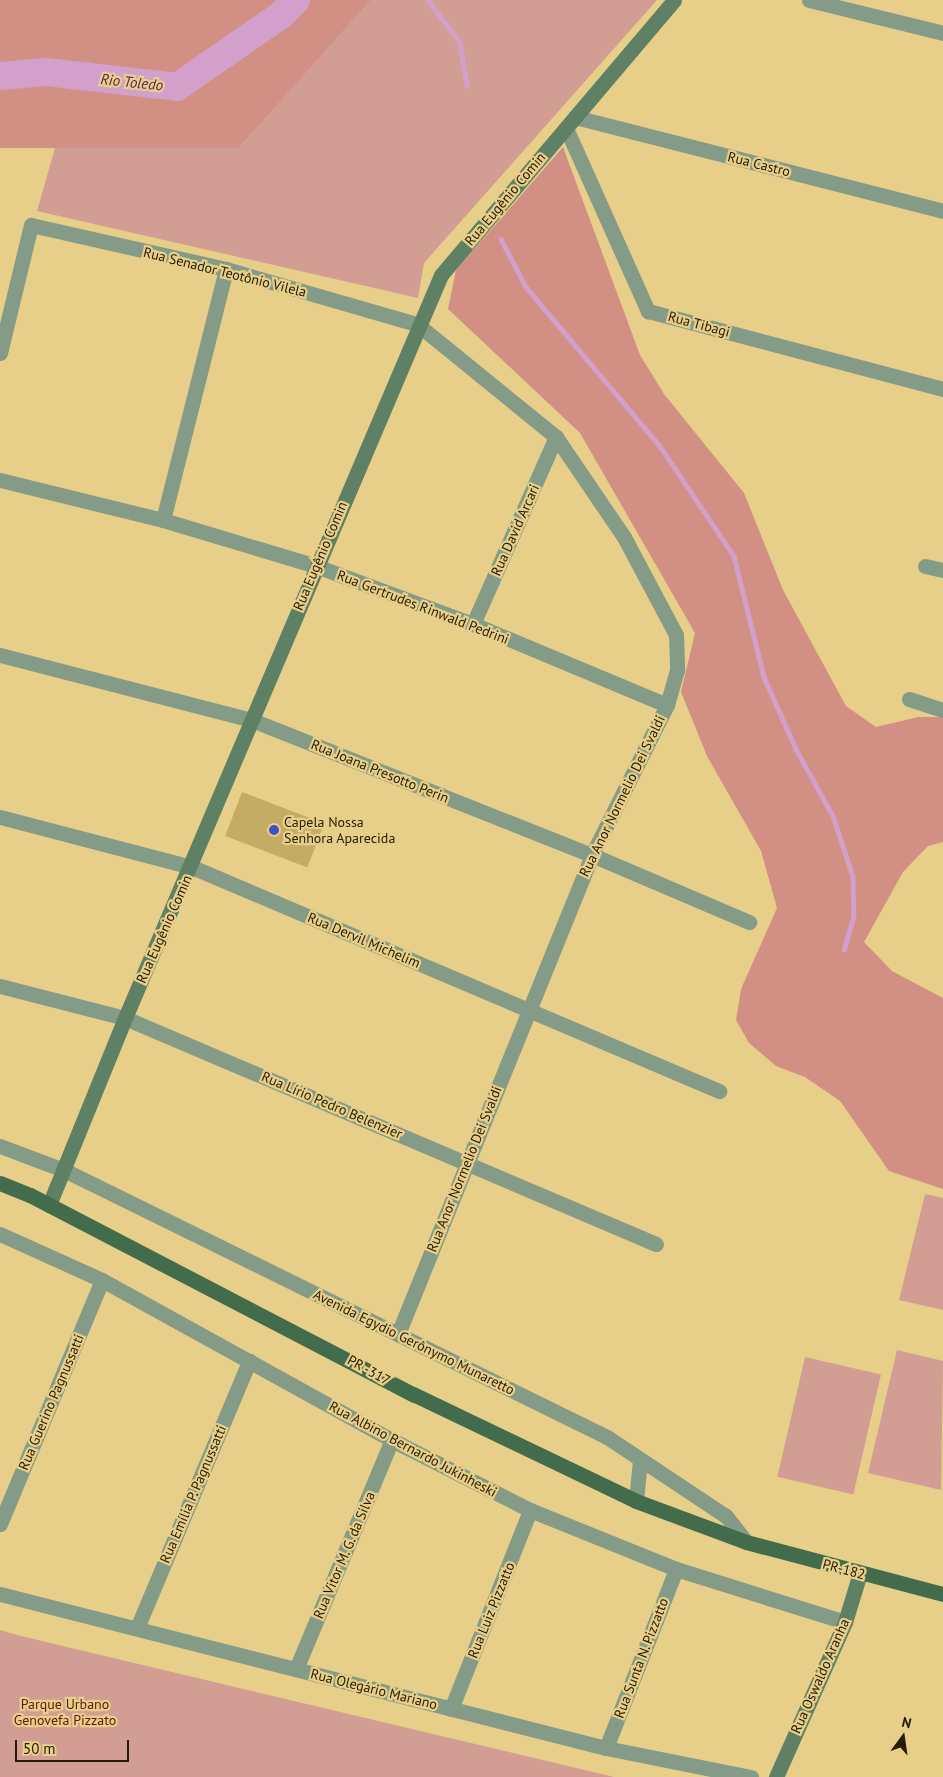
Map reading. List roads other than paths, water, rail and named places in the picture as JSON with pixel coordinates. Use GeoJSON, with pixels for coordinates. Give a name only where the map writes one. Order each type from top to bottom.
{"type":"FeatureCollection","features":[{"type":"Feature","properties":{"kind":"main road","name":"PR -317"},"geometry":{"type":"LineString","coordinates":[[0,1183],[49,1204],[413,1394],[636,1502],[746,1542]]}},
{"type":"Feature","properties":{"kind":"main road","name":"PR-182"},"geometry":{"type":"LineString","coordinates":[[746,1542],[860,1574],[943,1594]]}},
{"type":"Feature","properties":{"kind":"street","name":"Rua Eugênio Comin"},"geometry":{"type":"LineString","coordinates":[[49,1204],[125,1018],[192,867],[417,324],[441,275],[674,0]]}},
{"type":"Feature","properties":{"kind":"street"},"geometry":{"type":"LineString","coordinates":[[809,0],[943,33]]}},
{"type":"Feature","properties":{"kind":"street","name":"Rua Castro"},"geometry":{"type":"LineString","coordinates":[[571,123],[943,211]]}},
{"type":"Feature","properties":{"kind":"street","name":"Rua Tibagi"},"geometry":{"type":"LineString","coordinates":[[571,123],[648,311],[943,389]]}},
{"type":"Feature","properties":{"kind":"street","name":"Rua Senador Teotônio Vilela"},"geometry":{"type":"LineString","coordinates":[[0,353],[31,225],[226,269],[417,324]]}},
{"type":"Feature","properties":{"kind":"street"},"geometry":{"type":"LineString","coordinates":[[163,520],[226,269]]}},
{"type":"Feature","properties":{"kind":"street","name":"Rua Anor Normelio Dei Svaldi"},"geometry":{"type":"LineString","coordinates":[[398,1334],[592,855],[667,705],[677,670],[676,636],[624,537],[556,437],[417,324]]}},
{"type":"Feature","properties":{"kind":"street","name":"Rua David Arcari"},"geometry":{"type":"LineString","coordinates":[[473,624],[556,437]]}},
{"type":"Feature","properties":{"kind":"street","name":"Rua Gertrudes Rinwald Pedrini"},"geometry":{"type":"LineString","coordinates":[[0,480],[163,520],[316,566],[473,624],[667,705]]}},
{"type":"Feature","properties":{"kind":"street"},"geometry":{"type":"LineString","coordinates":[[925,566],[943,570]]}},
{"type":"Feature","properties":{"kind":"street","name":"Rua Joana Presotto Perin"},"geometry":{"type":"LineString","coordinates":[[0,655],[252,720],[592,855],[749,922]]}},
{"type":"Feature","properties":{"kind":"street"},"geometry":{"type":"LineString","coordinates":[[909,699],[943,710]]}},
{"type":"Feature","properties":{"kind":"street","name":"Rua Dervil Michelim"},"geometry":{"type":"LineString","coordinates":[[0,817],[192,867],[719,1091]]}},
{"type":"Feature","properties":{"kind":"street","name":"Rua Lírio Pedro Belenzier"},"geometry":{"type":"LineString","coordinates":[[0,986],[125,1018],[656,1244]]}},
{"type":"Feature","properties":{"kind":"street","name":"Avenida Egydio Gerônymo Munaretto"},"geometry":{"type":"LineString","coordinates":[[0,1146],[64,1170],[607,1437],[726,1516],[746,1542]]}},
{"type":"Feature","properties":{"kind":"street","name":"Rua Albino Bernardo Jukinheski"},"geometry":{"type":"LineString","coordinates":[[0,1234],[102,1280],[392,1440],[530,1510],[676,1569],[844,1622]]}},
{"type":"Feature","properties":{"kind":"street","name":"Rua Guerino Pagnussatti"},"geometry":{"type":"LineString","coordinates":[[0,1524],[102,1280]]}},
{"type":"Feature","properties":{"kind":"street","name":"Rua Emília P. Pagnussatti"},"geometry":{"type":"LineString","coordinates":[[137,1628],[249,1361]]}},
{"type":"Feature","properties":{"kind":"street","name":"Rua Vitor M. G. da Silva"},"geometry":{"type":"LineString","coordinates":[[296,1669],[392,1440]]}},
{"type":"Feature","properties":{"kind":"street"},"geometry":{"type":"LineString","coordinates":[[636,1502],[640,1460]]}},
{"type":"Feature","properties":{"kind":"street","name":"Rua Luiz Pizzatto"},"geometry":{"type":"LineString","coordinates":[[451,1709],[530,1510]]}},
{"type":"Feature","properties":{"kind":"street","name":"Rua Sunta N. Pizzatto"},"geometry":{"type":"LineString","coordinates":[[606,1748],[676,1569]]}},
{"type":"Feature","properties":{"kind":"street","name":"Rua Oswaldo Aranha"},"geometry":{"type":"LineString","coordinates":[[776,1777],[844,1622],[860,1574]]}},
{"type":"Feature","properties":{"kind":"street","name":"Rua Olegário Mariano"},"geometry":{"type":"LineString","coordinates":[[0,1594],[606,1748],[751,1777]]}},
{"type":"Feature","properties":{"kind":"waterway","name":"Rio Toledo"},"geometry":{"type":"LineString","coordinates":[[0,76],[46,72],[177,87],[281,15],[296,0]]}},
{"type":"Feature","properties":{"kind":"waterway"},"geometry":{"type":"LineString","coordinates":[[428,0],[460,42],[467,85]]}},
{"type":"Feature","properties":{"kind":"waterway"},"geometry":{"type":"LineString","coordinates":[[501,239],[526,287],[660,446],[734,556],[764,677],[796,749],[833,816],[853,877],[854,916],[844,950]]}},
{"type":"Feature","properties":{"kind":"place","name":"Capela Nossa Senhora Aparecida"},"geometry":{"type":"Point","coordinates":[274,830]}},
{"type":"Feature","properties":{"kind":"park label","name":"Parque Urbano Genovefa Pizzato"},"geometry":{"type":"Point","coordinates":[65,1712]}}]}
